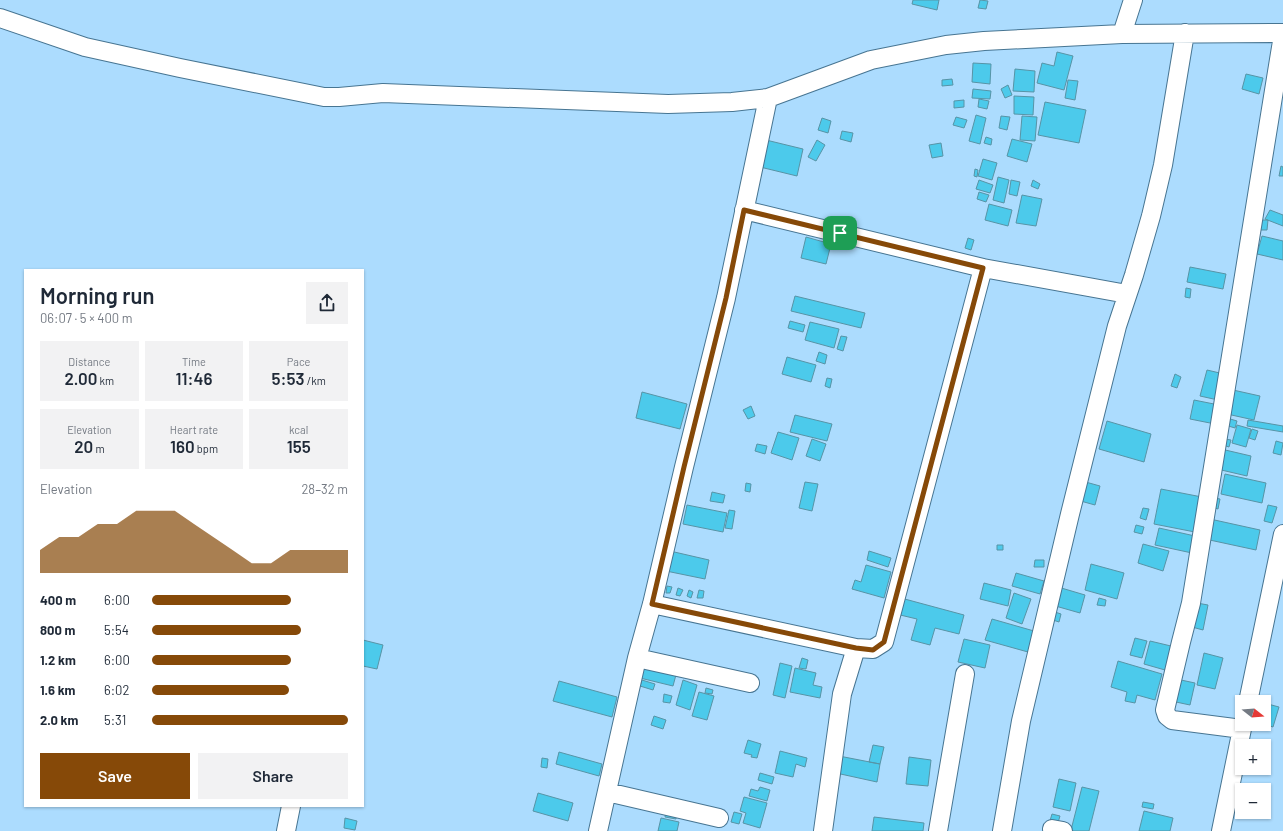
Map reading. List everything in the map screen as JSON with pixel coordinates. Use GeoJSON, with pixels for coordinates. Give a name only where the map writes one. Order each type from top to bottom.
{"type":"FeatureCollection","features":[{"type":"Feature","properties":{"kind":"street"},"geometry":{"type":"LineString","coordinates":[[1122,34],[1133,0]]}},
{"type":"Feature","properties":{"kind":"street"},"geometry":{"type":"LineString","coordinates":[[0,18],[85,47],[188,70],[324,97],[384,93],[668,104],[732,102],[768,98],[871,60],[946,45],[984,40],[1122,34],[1283,34],[1192,603],[1165,710],[1167,716],[1172,720],[1235,725]]}},
{"type":"Feature","properties":{"kind":"street"},"geometry":{"type":"LineString","coordinates":[[1002,831],[1021,721],[1077,484],[1117,326],[1151,216],[1161,172],[1185,34]]}},
{"type":"Feature","properties":{"kind":"street"},"geometry":{"type":"LineString","coordinates":[[598,831],[637,658],[652,604],[726,298],[768,98]]}},
{"type":"Feature","properties":{"kind":"street"},"geometry":{"type":"LineString","coordinates":[[744,210],[983,268],[1127,294]]}},
{"type":"Feature","properties":{"kind":"street"},"geometry":{"type":"LineString","coordinates":[[652,604],[856,648],[873,650],[884,642],[983,268]]}},
{"type":"Feature","properties":{"kind":"street"},"geometry":{"type":"LineString","coordinates":[[1249,695],[1283,534]]}},
{"type":"Feature","properties":{"kind":"street"},"geometry":{"type":"LineString","coordinates":[[823,831],[842,694],[856,648]]}},
{"type":"Feature","properties":{"kind":"street"},"geometry":{"type":"LineString","coordinates":[[637,658],[750,683]]}},
{"type":"Feature","properties":{"kind":"street"},"geometry":{"type":"LineString","coordinates":[[938,831],[965,674]]}},
{"type":"Feature","properties":{"kind":"street"},"geometry":{"type":"LineString","coordinates":[[1221,831],[1241,731]]}},
{"type":"Feature","properties":{"kind":"street"},"geometry":{"type":"LineString","coordinates":[[607,792],[719,818]]}},
{"type":"Feature","properties":{"kind":"street"},"geometry":{"type":"LineString","coordinates":[[286,831],[291,807]]}},
{"type":"Feature","properties":{"kind":"building"},"geometry":{"type":"Polygon","coordinates":[[[913,0],[939,0],[937,10],[912,4],[913,0]]]}},
{"type":"Feature","properties":{"kind":"building"},"geometry":{"type":"Polygon","coordinates":[[[980,0],[988,1],[986,9],[978,8],[980,0]]]}},
{"type":"Feature","properties":{"kind":"building"},"geometry":{"type":"Polygon","coordinates":[[[1057,52],[1073,56],[1064,90],[1037,83],[1042,63],[1054,66],[1057,52]]]}},
{"type":"Feature","properties":{"kind":"building"},"geometry":{"type":"Polygon","coordinates":[[[973,63],[991,64],[990,84],[972,82],[973,63]]]}},
{"type":"Feature","properties":{"kind":"building"},"geometry":{"type":"Polygon","coordinates":[[[1015,69],[1035,71],[1034,92],[1013,91],[1015,69]]]}},
{"type":"Feature","properties":{"kind":"building"},"geometry":{"type":"Polygon","coordinates":[[[1246,74],[1263,78],[1259,94],[1242,89],[1246,74]]]}},
{"type":"Feature","properties":{"kind":"building"},"geometry":{"type":"Polygon","coordinates":[[[952,79],[953,85],[942,86],[942,80],[952,79]]]}},
{"type":"Feature","properties":{"kind":"building"},"geometry":{"type":"Polygon","coordinates":[[[1068,80],[1078,81],[1075,100],[1065,98],[1068,80]]]}},
{"type":"Feature","properties":{"kind":"building"},"geometry":{"type":"Polygon","coordinates":[[[1008,85],[1012,95],[1005,98],[1001,89],[1008,85]]]}},
{"type":"Feature","properties":{"kind":"building"},"geometry":{"type":"Polygon","coordinates":[[[973,89],[991,91],[990,99],[972,98],[973,89]]]}},
{"type":"Feature","properties":{"kind":"building"},"geometry":{"type":"Polygon","coordinates":[[[1014,96],[1034,97],[1033,115],[1014,114],[1014,96]]]}},
{"type":"Feature","properties":{"kind":"building"},"geometry":{"type":"Polygon","coordinates":[[[979,99],[989,101],[987,109],[978,107],[979,99]]]}},
{"type":"Feature","properties":{"kind":"building"},"geometry":{"type":"Polygon","coordinates":[[[964,100],[964,107],[954,108],[954,101],[964,100]]]}},
{"type":"Feature","properties":{"kind":"building"},"geometry":{"type":"Polygon","coordinates":[[[1045,102],[1086,110],[1079,143],[1038,135],[1045,102]]]}},
{"type":"Feature","properties":{"kind":"building"},"geometry":{"type":"Polygon","coordinates":[[[976,115],[986,118],[980,144],[969,141],[976,115]]]}},
{"type":"Feature","properties":{"kind":"building"},"geometry":{"type":"Polygon","coordinates":[[[1001,116],[1010,117],[1007,130],[999,128],[1001,116]]]}},
{"type":"Feature","properties":{"kind":"building"},"geometry":{"type":"Polygon","coordinates":[[[1022,116],[1037,117],[1035,141],[1020,140],[1022,116]]]}},
{"type":"Feature","properties":{"kind":"building"},"geometry":{"type":"Polygon","coordinates":[[[956,117],[967,120],[964,128],[953,125],[956,117]]]}},
{"type":"Feature","properties":{"kind":"building"},"geometry":{"type":"Polygon","coordinates":[[[822,118],[831,121],[828,133],[818,130],[822,118]]]}},
{"type":"Feature","properties":{"kind":"building"},"geometry":{"type":"Polygon","coordinates":[[[842,131],[853,133],[851,142],[840,139],[842,131]]]}},
{"type":"Feature","properties":{"kind":"building"},"geometry":{"type":"Polygon","coordinates":[[[986,137],[992,139],[991,145],[984,143],[986,137]]]}},
{"type":"Feature","properties":{"kind":"building"},"geometry":{"type":"Polygon","coordinates":[[[1012,139],[1032,144],[1027,162],[1007,156],[1012,139]]]}},
{"type":"Feature","properties":{"kind":"building"},"geometry":{"type":"Polygon","coordinates":[[[766,140],[803,149],[797,176],[760,167],[766,140]]]}},
{"type":"Feature","properties":{"kind":"building"},"geometry":{"type":"Polygon","coordinates":[[[817,140],[825,145],[816,161],[808,157],[817,140]]]}},
{"type":"Feature","properties":{"kind":"building"},"geometry":{"type":"Polygon","coordinates":[[[941,143],[943,156],[932,158],[929,145],[941,143]]]}},
{"type":"Feature","properties":{"kind":"building"},"geometry":{"type":"Polygon","coordinates":[[[983,159],[997,163],[992,180],[978,176],[983,159]]]}},
{"type":"Feature","properties":{"kind":"building"},"geometry":{"type":"Polygon","coordinates":[[[1281,166],[1283,167],[1283,176],[1279,176],[1281,166]]]}},
{"type":"Feature","properties":{"kind":"building"},"geometry":{"type":"Polygon","coordinates":[[[975,169],[978,170],[977,177],[974,176],[975,169]]]}},
{"type":"Feature","properties":{"kind":"building"},"geometry":{"type":"Polygon","coordinates":[[[998,177],[1009,180],[1004,203],[993,200],[998,177]]]}},
{"type":"Feature","properties":{"kind":"building"},"geometry":{"type":"Polygon","coordinates":[[[979,180],[993,185],[990,193],[976,189],[979,180]]]}},
{"type":"Feature","properties":{"kind":"building"},"geometry":{"type":"Polygon","coordinates":[[[1011,180],[1020,182],[1017,196],[1009,194],[1011,180]]]}},
{"type":"Feature","properties":{"kind":"building"},"geometry":{"type":"Polygon","coordinates":[[[1033,180],[1040,184],[1038,189],[1031,186],[1033,180]]]}},
{"type":"Feature","properties":{"kind":"building"},"geometry":{"type":"Polygon","coordinates":[[[979,192],[989,195],[986,202],[977,199],[979,192]]]}},
{"type":"Feature","properties":{"kind":"building"},"geometry":{"type":"Polygon","coordinates":[[[1022,195],[1042,199],[1036,226],[1016,223],[1022,195]]]}},
{"type":"Feature","properties":{"kind":"building"},"geometry":{"type":"Polygon","coordinates":[[[989,204],[1012,210],[1008,226],[985,220],[989,204]]]}},
{"type":"Feature","properties":{"kind":"building"},"geometry":{"type":"Polygon","coordinates":[[[1270,210],[1283,215],[1283,226],[1265,219],[1270,210]]]}},
{"type":"Feature","properties":{"kind":"building"},"geometry":{"type":"Polygon","coordinates":[[[1260,220],[1268,220],[1267,230],[1260,230],[1260,220]]]}},
{"type":"Feature","properties":{"kind":"building"},"geometry":{"type":"Polygon","coordinates":[[[1262,236],[1283,241],[1283,260],[1257,254],[1262,236]]]}},
{"type":"Feature","properties":{"kind":"building"},"geometry":{"type":"Polygon","coordinates":[[[806,237],[831,244],[826,264],[801,258],[806,237]]]}},
{"type":"Feature","properties":{"kind":"building"},"geometry":{"type":"Polygon","coordinates":[[[968,238],[974,240],[971,250],[965,248],[968,238]]]}},
{"type":"Feature","properties":{"kind":"building"},"geometry":{"type":"Polygon","coordinates":[[[1190,267],[1226,274],[1223,289],[1187,282],[1190,267]]]}},
{"type":"Feature","properties":{"kind":"building"},"geometry":{"type":"Polygon","coordinates":[[[1186,288],[1191,289],[1190,298],[1185,297],[1186,288]]]}},
{"type":"Feature","properties":{"kind":"building"},"geometry":{"type":"Polygon","coordinates":[[[795,296],[865,313],[861,328],[791,311],[795,296]]]}},
{"type":"Feature","properties":{"kind":"building"},"geometry":{"type":"Polygon","coordinates":[[[790,321],[805,325],[803,332],[788,328],[790,321]]]}},
{"type":"Feature","properties":{"kind":"building"},"geometry":{"type":"Polygon","coordinates":[[[810,322],[839,329],[834,348],[805,340],[810,322]]]}},
{"type":"Feature","properties":{"kind":"building"},"geometry":{"type":"Polygon","coordinates":[[[841,336],[847,337],[843,351],[837,349],[841,336]]]}},
{"type":"Feature","properties":{"kind":"building"},"geometry":{"type":"Polygon","coordinates":[[[819,352],[827,355],[825,364],[816,361],[819,352]]]}},
{"type":"Feature","properties":{"kind":"building"},"geometry":{"type":"Polygon","coordinates":[[[787,357],[816,365],[811,382],[782,374],[787,357]]]}},
{"type":"Feature","properties":{"kind":"building"},"geometry":{"type":"Polygon","coordinates":[[[1207,370],[1224,374],[1218,400],[1200,396],[1207,370]]]}},
{"type":"Feature","properties":{"kind":"building"},"geometry":{"type":"Polygon","coordinates":[[[1175,374],[1181,377],[1177,388],[1171,386],[1175,374]]]}},
{"type":"Feature","properties":{"kind":"building"},"geometry":{"type":"Polygon","coordinates":[[[827,378],[832,379],[830,388],[825,386],[827,378]]]}},
{"type":"Feature","properties":{"kind":"building"},"geometry":{"type":"Polygon","coordinates":[[[1233,390],[1260,396],[1254,420],[1227,414],[1233,390]]]}},
{"type":"Feature","properties":{"kind":"building"},"geometry":{"type":"Polygon","coordinates":[[[642,392],[687,404],[680,429],[636,418],[642,392]]]}},
{"type":"Feature","properties":{"kind":"building"},"geometry":{"type":"Polygon","coordinates":[[[1194,400],[1219,405],[1215,424],[1190,419],[1194,400]]]}},
{"type":"Feature","properties":{"kind":"building"},"geometry":{"type":"Polygon","coordinates":[[[751,406],[755,416],[748,419],[743,410],[751,406]]]}},
{"type":"Feature","properties":{"kind":"building"},"geometry":{"type":"Polygon","coordinates":[[[795,415],[832,424],[827,441],[790,432],[795,415]]]}},
{"type":"Feature","properties":{"kind":"building"},"geometry":{"type":"Polygon","coordinates":[[[1227,418],[1237,421],[1235,428],[1225,425],[1227,418]]]}},
{"type":"Feature","properties":{"kind":"building"},"geometry":{"type":"Polygon","coordinates":[[[1248,420],[1283,426],[1283,432],[1247,426],[1248,420]]]}},
{"type":"Feature","properties":{"kind":"building"},"geometry":{"type":"Polygon","coordinates":[[[1107,421],[1151,434],[1144,462],[1099,449],[1107,421]]]}},
{"type":"Feature","properties":{"kind":"building"},"geometry":{"type":"Polygon","coordinates":[[[1237,425],[1251,429],[1246,447],[1232,443],[1237,425]]]}},
{"type":"Feature","properties":{"kind":"building"},"geometry":{"type":"Polygon","coordinates":[[[1252,429],[1258,431],[1255,440],[1249,438],[1252,429]]]}},
{"type":"Feature","properties":{"kind":"building"},"geometry":{"type":"Polygon","coordinates":[[[778,432],[799,438],[792,460],[771,453],[778,432]]]}},
{"type":"Feature","properties":{"kind":"building"},"geometry":{"type":"Polygon","coordinates":[[[812,439],[826,444],[820,461],[806,456],[812,439]]]}},
{"type":"Feature","properties":{"kind":"building"},"geometry":{"type":"Polygon","coordinates":[[[1225,439],[1231,440],[1229,447],[1223,445],[1225,439]]]}},
{"type":"Feature","properties":{"kind":"building"},"geometry":{"type":"Polygon","coordinates":[[[1276,441],[1283,443],[1281,455],[1273,453],[1276,441]]]}},
{"type":"Feature","properties":{"kind":"building"},"geometry":{"type":"Polygon","coordinates":[[[757,444],[767,446],[765,454],[755,451],[757,444]]]}},
{"type":"Feature","properties":{"kind":"building"},"geometry":{"type":"Polygon","coordinates":[[[1221,449],[1251,456],[1247,476],[1217,469],[1221,449]]]}},
{"type":"Feature","properties":{"kind":"building"},"geometry":{"type":"Polygon","coordinates":[[[1225,474],[1266,483],[1262,503],[1221,494],[1225,474]]]}},
{"type":"Feature","properties":{"kind":"building"},"geometry":{"type":"Polygon","coordinates":[[[1082,481],[1100,486],[1095,505],[1077,500],[1082,481]]]}},
{"type":"Feature","properties":{"kind":"building"},"geometry":{"type":"Polygon","coordinates":[[[805,482],[818,484],[812,511],[799,508],[805,482]]]}},
{"type":"Feature","properties":{"kind":"building"},"geometry":{"type":"Polygon","coordinates":[[[746,483],[751,484],[750,492],[745,491],[746,483]]]}},
{"type":"Feature","properties":{"kind":"building"},"geometry":{"type":"Polygon","coordinates":[[[1161,489],[1207,498],[1200,533],[1154,524],[1161,489]]]}},
{"type":"Feature","properties":{"kind":"building"},"geometry":{"type":"Polygon","coordinates":[[[712,492],[725,495],[723,503],[710,501],[712,492]]]}},
{"type":"Feature","properties":{"kind":"building"},"geometry":{"type":"Polygon","coordinates":[[[1215,498],[1220,499],[1218,509],[1212,507],[1215,498]]]}},
{"type":"Feature","properties":{"kind":"building"},"geometry":{"type":"Polygon","coordinates":[[[687,505],[727,513],[723,532],[683,524],[687,505]]]}},
{"type":"Feature","properties":{"kind":"building"},"geometry":{"type":"Polygon","coordinates":[[[1268,505],[1277,507],[1272,523],[1264,521],[1268,505]]]}},
{"type":"Feature","properties":{"kind":"building"},"geometry":{"type":"Polygon","coordinates":[[[1143,508],[1149,509],[1146,520],[1140,518],[1143,508]]]}},
{"type":"Feature","properties":{"kind":"building"},"geometry":{"type":"Polygon","coordinates":[[[729,510],[735,511],[732,529],[725,528],[729,510]]]}},
{"type":"Feature","properties":{"kind":"building"},"geometry":{"type":"Polygon","coordinates":[[[1210,519],[1260,530],[1256,550],[1205,539],[1210,519]]]}},
{"type":"Feature","properties":{"kind":"building"},"geometry":{"type":"Polygon","coordinates":[[[1136,525],[1144,527],[1142,534],[1134,532],[1136,525]]]}},
{"type":"Feature","properties":{"kind":"building"},"geometry":{"type":"Polygon","coordinates":[[[1159,528],[1195,536],[1192,553],[1155,545],[1159,528]]]}},
{"type":"Feature","properties":{"kind":"building"},"geometry":{"type":"Polygon","coordinates":[[[1143,544],[1169,551],[1163,571],[1138,563],[1143,544]]]}},
{"type":"Feature","properties":{"kind":"building"},"geometry":{"type":"Polygon","coordinates":[[[997,545],[1003,545],[1003,550],[997,550],[997,545]]]}},
{"type":"Feature","properties":{"kind":"building"},"geometry":{"type":"Polygon","coordinates":[[[670,551],[709,560],[705,579],[666,571],[670,551]]]}},
{"type":"Feature","properties":{"kind":"building"},"geometry":{"type":"Polygon","coordinates":[[[869,551],[891,558],[888,567],[867,560],[869,551]]]}},
{"type":"Feature","properties":{"kind":"building"},"geometry":{"type":"Polygon","coordinates":[[[1035,560],[1044,560],[1044,567],[1034,567],[1035,560]]]}},
{"type":"Feature","properties":{"kind":"building"},"geometry":{"type":"Polygon","coordinates":[[[1091,564],[1124,573],[1117,599],[1085,590],[1091,564]]]}},
{"type":"Feature","properties":{"kind":"building"},"geometry":{"type":"Polygon","coordinates":[[[866,565],[891,572],[884,598],[852,589],[855,580],[861,582],[866,565]]]}},
{"type":"Feature","properties":{"kind":"building"},"geometry":{"type":"Polygon","coordinates":[[[1016,573],[1044,581],[1040,594],[1012,586],[1016,573]]]}},
{"type":"Feature","properties":{"kind":"building"},"geometry":{"type":"Polygon","coordinates":[[[984,583],[1011,590],[1008,606],[980,599],[984,583]]]}},
{"type":"Feature","properties":{"kind":"building"},"geometry":{"type":"Polygon","coordinates":[[[667,586],[672,587],[670,593],[666,593],[667,586]]]}},
{"type":"Feature","properties":{"kind":"building"},"geometry":{"type":"Polygon","coordinates":[[[1058,587],[1085,595],[1080,613],[1052,605],[1058,587]]]}},
{"type":"Feature","properties":{"kind":"building"},"geometry":{"type":"Polygon","coordinates":[[[678,588],[683,590],[680,596],[676,595],[678,588]]]}},
{"type":"Feature","properties":{"kind":"building"},"geometry":{"type":"Polygon","coordinates":[[[689,590],[693,592],[691,598],[687,596],[689,590]]]}},
{"type":"Feature","properties":{"kind":"building"},"geometry":{"type":"Polygon","coordinates":[[[699,590],[704,591],[703,598],[697,598],[699,590]]]}},
{"type":"Feature","properties":{"kind":"building"},"geometry":{"type":"Polygon","coordinates":[[[1014,593],[1031,599],[1022,624],[1006,618],[1014,593]]]}},
{"type":"Feature","properties":{"kind":"building"},"geometry":{"type":"Polygon","coordinates":[[[901,598],[964,615],[959,634],[935,628],[930,645],[911,640],[917,619],[896,614],[901,598]]]}},
{"type":"Feature","properties":{"kind":"building"},"geometry":{"type":"Polygon","coordinates":[[[1099,598],[1106,600],[1105,606],[1097,605],[1099,598]]]}},
{"type":"Feature","properties":{"kind":"building"},"geometry":{"type":"Polygon","coordinates":[[[1197,603],[1208,605],[1203,630],[1192,627],[1197,603]]]}},
{"type":"Feature","properties":{"kind":"building"},"geometry":{"type":"Polygon","coordinates":[[[1055,612],[1061,614],[1059,622],[1053,620],[1055,612]]]}},
{"type":"Feature","properties":{"kind":"building"},"geometry":{"type":"Polygon","coordinates":[[[992,619],[1034,631],[1028,652],[985,640],[992,619]]]}},
{"type":"Feature","properties":{"kind":"building"},"geometry":{"type":"Polygon","coordinates":[[[1135,638],[1147,641],[1142,658],[1130,655],[1135,638]]]}},
{"type":"Feature","properties":{"kind":"building"},"geometry":{"type":"Polygon","coordinates":[[[964,639],[990,645],[985,668],[958,662],[964,639]]]}},
{"type":"Feature","properties":{"kind":"building"},"geometry":{"type":"Polygon","coordinates":[[[364,640],[383,645],[377,669],[364,666],[364,640]]]}},
{"type":"Feature","properties":{"kind":"building"},"geometry":{"type":"Polygon","coordinates":[[[1150,641],[1171,646],[1165,670],[1144,664],[1150,641]]]}},
{"type":"Feature","properties":{"kind":"building"},"geometry":{"type":"Polygon","coordinates":[[[1204,653],[1223,658],[1215,689],[1197,685],[1204,653]]]}},
{"type":"Feature","properties":{"kind":"building"},"geometry":{"type":"Polygon","coordinates":[[[802,658],[808,660],[806,669],[799,668],[802,658]]]}},
{"type":"Feature","properties":{"kind":"building"},"geometry":{"type":"Polygon","coordinates":[[[1118,661],[1162,674],[1155,700],[1137,695],[1135,703],[1125,701],[1127,692],[1111,687],[1118,661]]]}},
{"type":"Feature","properties":{"kind":"building"},"geometry":{"type":"Polygon","coordinates":[[[643,663],[677,671],[673,686],[640,678],[643,663]]]}},
{"type":"Feature","properties":{"kind":"building"},"geometry":{"type":"Polygon","coordinates":[[[780,663],[792,666],[785,698],[773,695],[780,663]]]}},
{"type":"Feature","properties":{"kind":"building"},"geometry":{"type":"Polygon","coordinates":[[[795,668],[816,673],[813,685],[822,687],[820,698],[790,692],[795,668]]]}},
{"type":"Feature","properties":{"kind":"building"},"geometry":{"type":"Polygon","coordinates":[[[642,680],[655,684],[653,690],[640,686],[642,680]]]}},
{"type":"Feature","properties":{"kind":"building"},"geometry":{"type":"Polygon","coordinates":[[[683,680],[697,685],[690,710],[676,705],[683,680]]]}},
{"type":"Feature","properties":{"kind":"building"},"geometry":{"type":"Polygon","coordinates":[[[1181,680],[1195,683],[1190,705],[1176,702],[1181,680]]]}},
{"type":"Feature","properties":{"kind":"building"},"geometry":{"type":"Polygon","coordinates":[[[559,681],[617,697],[612,717],[553,701],[559,681]]]}},
{"type":"Feature","properties":{"kind":"building"},"geometry":{"type":"Polygon","coordinates":[[[706,688],[713,690],[712,694],[705,693],[706,688]]]}},
{"type":"Feature","properties":{"kind":"building"},"geometry":{"type":"Polygon","coordinates":[[[699,692],[714,696],[707,720],[692,716],[699,692]]]}},
{"type":"Feature","properties":{"kind":"building"},"geometry":{"type":"Polygon","coordinates":[[[664,694],[672,696],[670,703],[663,702],[664,694]]]}},
{"type":"Feature","properties":{"kind":"building"},"geometry":{"type":"Polygon","coordinates":[[[1271,705],[1279,707],[1273,727],[1271,726],[1271,705]]]}},
{"type":"Feature","properties":{"kind":"building"},"geometry":{"type":"Polygon","coordinates":[[[654,716],[666,720],[663,729],[651,725],[654,716]]]}},
{"type":"Feature","properties":{"kind":"building"},"geometry":{"type":"Polygon","coordinates":[[[748,740],[761,744],[757,758],[751,757],[752,755],[744,753],[748,740]]]}},
{"type":"Feature","properties":{"kind":"building"},"geometry":{"type":"Polygon","coordinates":[[[873,745],[884,747],[880,764],[869,762],[873,745]]]}},
{"type":"Feature","properties":{"kind":"building"},"geometry":{"type":"Polygon","coordinates":[[[780,751],[807,758],[805,767],[796,764],[793,777],[775,773],[780,751]]]}},
{"type":"Feature","properties":{"kind":"building"},"geometry":{"type":"Polygon","coordinates":[[[559,752],[602,764],[599,776],[556,764],[559,752]]]}},
{"type":"Feature","properties":{"kind":"building"},"geometry":{"type":"Polygon","coordinates":[[[839,756],[880,764],[877,782],[836,773],[839,756]]]}},
{"type":"Feature","properties":{"kind":"building"},"geometry":{"type":"Polygon","coordinates":[[[909,757],[931,760],[928,786],[906,784],[909,757]]]}},
{"type":"Feature","properties":{"kind":"building"},"geometry":{"type":"Polygon","coordinates":[[[542,758],[548,759],[547,768],[541,767],[542,758]]]}},
{"type":"Feature","properties":{"kind":"building"},"geometry":{"type":"Polygon","coordinates":[[[760,773],[774,777],[772,784],[758,780],[760,773]]]}},
{"type":"Feature","properties":{"kind":"building"},"geometry":{"type":"Polygon","coordinates":[[[1059,779],[1076,783],[1070,811],[1053,807],[1059,779]]]}},
{"type":"Feature","properties":{"kind":"building"},"geometry":{"type":"Polygon","coordinates":[[[760,787],[770,790],[767,801],[749,796],[751,789],[758,791],[760,787]]]}},
{"type":"Feature","properties":{"kind":"building"},"geometry":{"type":"Polygon","coordinates":[[[1082,787],[1099,791],[1089,831],[1074,831],[1071,830],[1082,787]]]}},
{"type":"Feature","properties":{"kind":"building"},"geometry":{"type":"Polygon","coordinates":[[[538,793],[573,803],[568,821],[533,811],[538,793]]]}},
{"type":"Feature","properties":{"kind":"building"},"geometry":{"type":"Polygon","coordinates":[[[744,797],[767,803],[760,828],[743,823],[746,813],[740,811],[744,797]]]}},
{"type":"Feature","properties":{"kind":"building"},"geometry":{"type":"Polygon","coordinates":[[[1143,802],[1154,804],[1153,809],[1142,807],[1143,802]]]}},
{"type":"Feature","properties":{"kind":"building"},"geometry":{"type":"Polygon","coordinates":[[[666,810],[677,812],[676,819],[665,817],[666,810]]]}},
{"type":"Feature","properties":{"kind":"building"},"geometry":{"type":"Polygon","coordinates":[[[1144,811],[1173,818],[1170,831],[1139,831],[1144,811]]]}},
{"type":"Feature","properties":{"kind":"building"},"geometry":{"type":"Polygon","coordinates":[[[734,812],[742,814],[739,824],[731,822],[734,812]]]}},
{"type":"Feature","properties":{"kind":"building"},"geometry":{"type":"Polygon","coordinates":[[[1052,814],[1060,816],[1057,826],[1049,824],[1052,814]]]}},
{"type":"Feature","properties":{"kind":"building"},"geometry":{"type":"Polygon","coordinates":[[[874,817],[924,823],[923,831],[872,831],[874,817]]]}},
{"type":"Feature","properties":{"kind":"building"},"geometry":{"type":"Polygon","coordinates":[[[345,818],[357,821],[355,830],[344,828],[345,818]]]}},
{"type":"Feature","properties":{"kind":"building"},"geometry":{"type":"Polygon","coordinates":[[[661,818],[679,822],[677,831],[658,831],[661,818]]]}},
{"type":"Feature","properties":{"kind":"route"},"geometry":{"type":"LineString","coordinates":[[744,210],[840,233],[983,268],[884,642],[873,650],[856,648],[652,604],[726,298],[744,210]]}}]}
